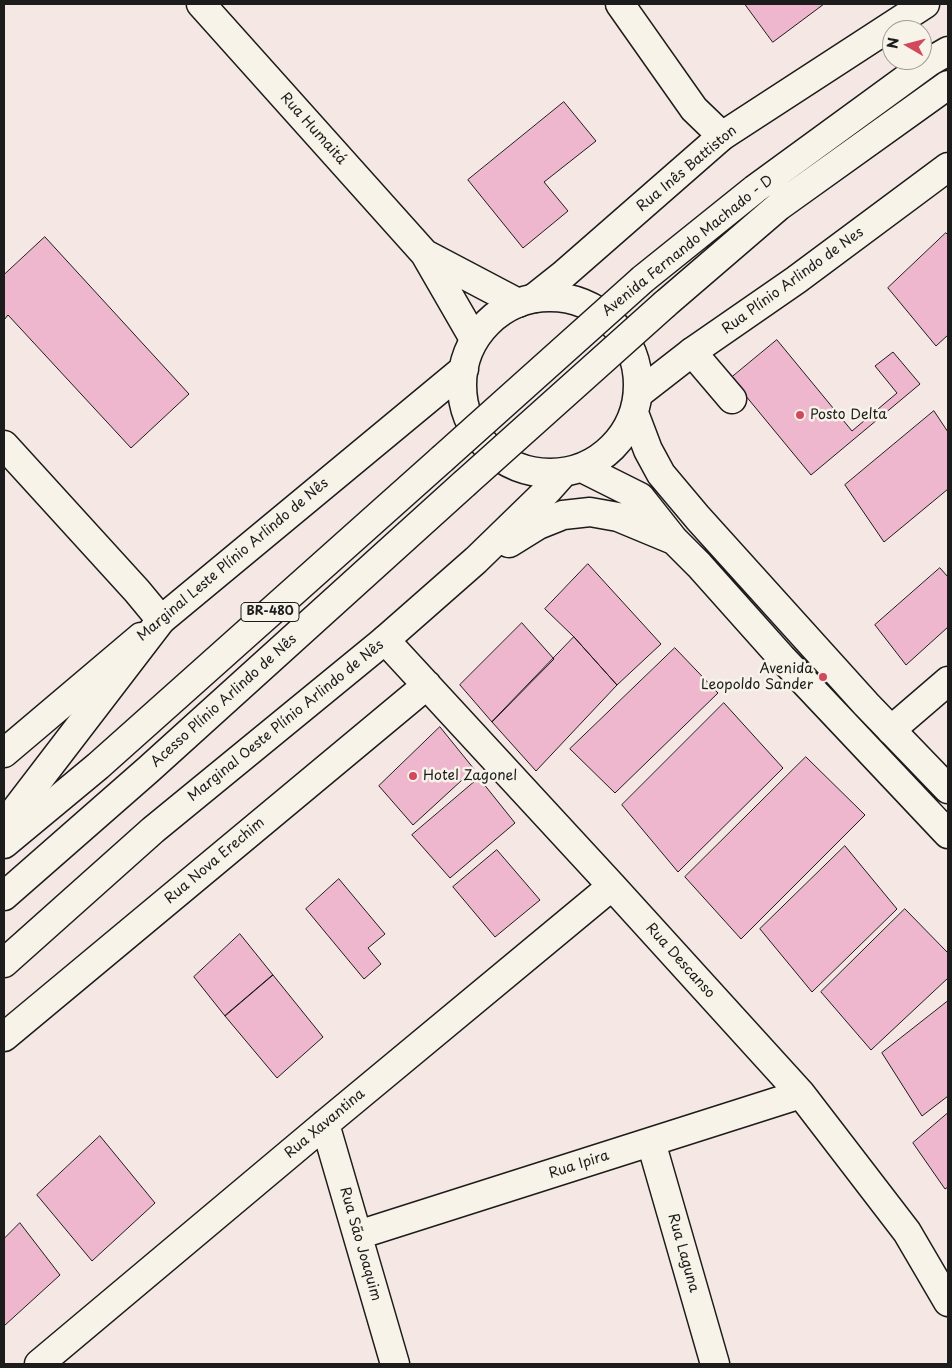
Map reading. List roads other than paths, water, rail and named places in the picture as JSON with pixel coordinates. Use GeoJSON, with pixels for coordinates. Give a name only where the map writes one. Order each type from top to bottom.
{"type":"FeatureCollection","features":[{"type":"Feature","properties":{"kind":"main road","name":"Rua Humaitá"},"geometry":{"type":"LineString","coordinates":[[201,4],[425,254],[474,339]]}},
{"type":"Feature","properties":{"kind":"main road"},"geometry":{"type":"LineString","coordinates":[[620,4],[694,109],[722,136]]}},
{"type":"Feature","properties":{"kind":"main road","name":"Rua Inês Battiston"},"geometry":{"type":"LineString","coordinates":[[526,301],[571,268],[722,136],[925,4]]}},
{"type":"Feature","properties":{"kind":"main road","name":"Avenida Fernando Machado - D"},"geometry":{"type":"LineString","coordinates":[[4,844],[98,766],[643,279],[755,189],[930,62],[948,51]]}},
{"type":"Feature","properties":{"kind":"main road","name":"Avenida Fernando Machado - D"},"geometry":{"type":"LineString","coordinates":[[464,484],[665,304],[779,206],[948,85]]}},
{"type":"Feature","properties":{"kind":"main road","name":"Rua Plínio Arlindo de Nes"},"geometry":{"type":"LineString","coordinates":[[636,404],[692,352],[796,280],[948,168]]}},
{"type":"Feature","properties":{"kind":"main road","name":"Rua Humaitá"},"geometry":{"type":"LineString","coordinates":[[425,254],[526,301]]}},
{"type":"Feature","properties":{"kind":"main road"},"geometry":{"type":"LineString","coordinates":[[551,297],[568,298],[584,304],[599,312],[613,323],[625,338],[633,356],[638,374],[636,404],[626,431],[614,446],[599,458],[573,470],[544,474],[525,470],[507,462],[491,451],[479,438],[470,422],[465,405],[462,387],[464,369],[474,339],[489,322],[503,311],[526,301],[551,297]]}},
{"type":"Feature","properties":{"kind":"main road"},"geometry":{"type":"LineString","coordinates":[[692,352],[732,399]]}},
{"type":"Feature","properties":{"kind":"main road","name":"Marginal Leste Plínio Arlindo de Nês"},"geometry":{"type":"LineString","coordinates":[[4,753],[464,369]]}},
{"type":"Feature","properties":{"kind":"main road"},"geometry":{"type":"LineString","coordinates":[[636,404],[648,450],[661,474],[749,575],[891,730],[948,789]]}},
{"type":"Feature","properties":{"kind":"main road"},"geometry":{"type":"LineString","coordinates":[[4,445],[137,591],[161,620],[4,825]]}},
{"type":"Feature","properties":{"kind":"main road"},"geometry":{"type":"LineString","coordinates":[[573,470],[640,497],[674,540],[948,834]]}},
{"type":"Feature","properties":{"kind":"main road","name":"Marginal Oeste Plínio Arlindo de Nês"},"geometry":{"type":"LineString","coordinates":[[4,963],[153,830],[385,640],[476,560],[547,491],[573,470]]}},
{"type":"Feature","properties":{"kind":"main road","name":"Acesso Plínio Arlindo de Nês"},"geometry":{"type":"LineString","coordinates":[[4,896],[149,769],[464,484]]}},
{"type":"Feature","properties":{"kind":"main road"},"geometry":{"type":"LineString","coordinates":[[476,560],[538,525],[563,515],[590,512],[618,517],[674,540]]}},
{"type":"Feature","properties":{"kind":"main road","name":"Rua Descanso"},"geometry":{"type":"LineString","coordinates":[[385,640],[801,1094],[907,1232],[948,1302]]}},
{"type":"Feature","properties":{"kind":"main road"},"geometry":{"type":"LineString","coordinates":[[891,730],[948,680]]}},
{"type":"Feature","properties":{"kind":"main road","name":"Rua Nova Erechim"},"geometry":{"type":"LineString","coordinates":[[4,1037],[427,685]]}},
{"type":"Feature","properties":{"kind":"main road","name":"Rua Xavantina"},"geometry":{"type":"LineString","coordinates":[[39,1364],[63,1355],[325,1124],[612,886]]}},
{"type":"Feature","properties":{"kind":"main road","name":"Rua Ipira"},"geometry":{"type":"LineString","coordinates":[[358,1235],[801,1094]]}},
{"type":"Feature","properties":{"kind":"main road","name":"Rua São Joaquim"},"geometry":{"type":"LineString","coordinates":[[325,1124],[395,1364]]}},
{"type":"Feature","properties":{"kind":"main road","name":"Rua Laguna"},"geometry":{"type":"LineString","coordinates":[[651,1142],[715,1364]]}},
{"type":"Feature","properties":{"kind":"place","name":"Posto Delta"},"geometry":{"type":"Point","coordinates":[800,415]}},
{"type":"Feature","properties":{"kind":"place","name":"Avenida Leopoldo Sander"},"geometry":{"type":"Point","coordinates":[823,677]}},
{"type":"Feature","properties":{"kind":"place","name":"Hotel Zagonel"},"geometry":{"type":"Point","coordinates":[413,776]}}]}
